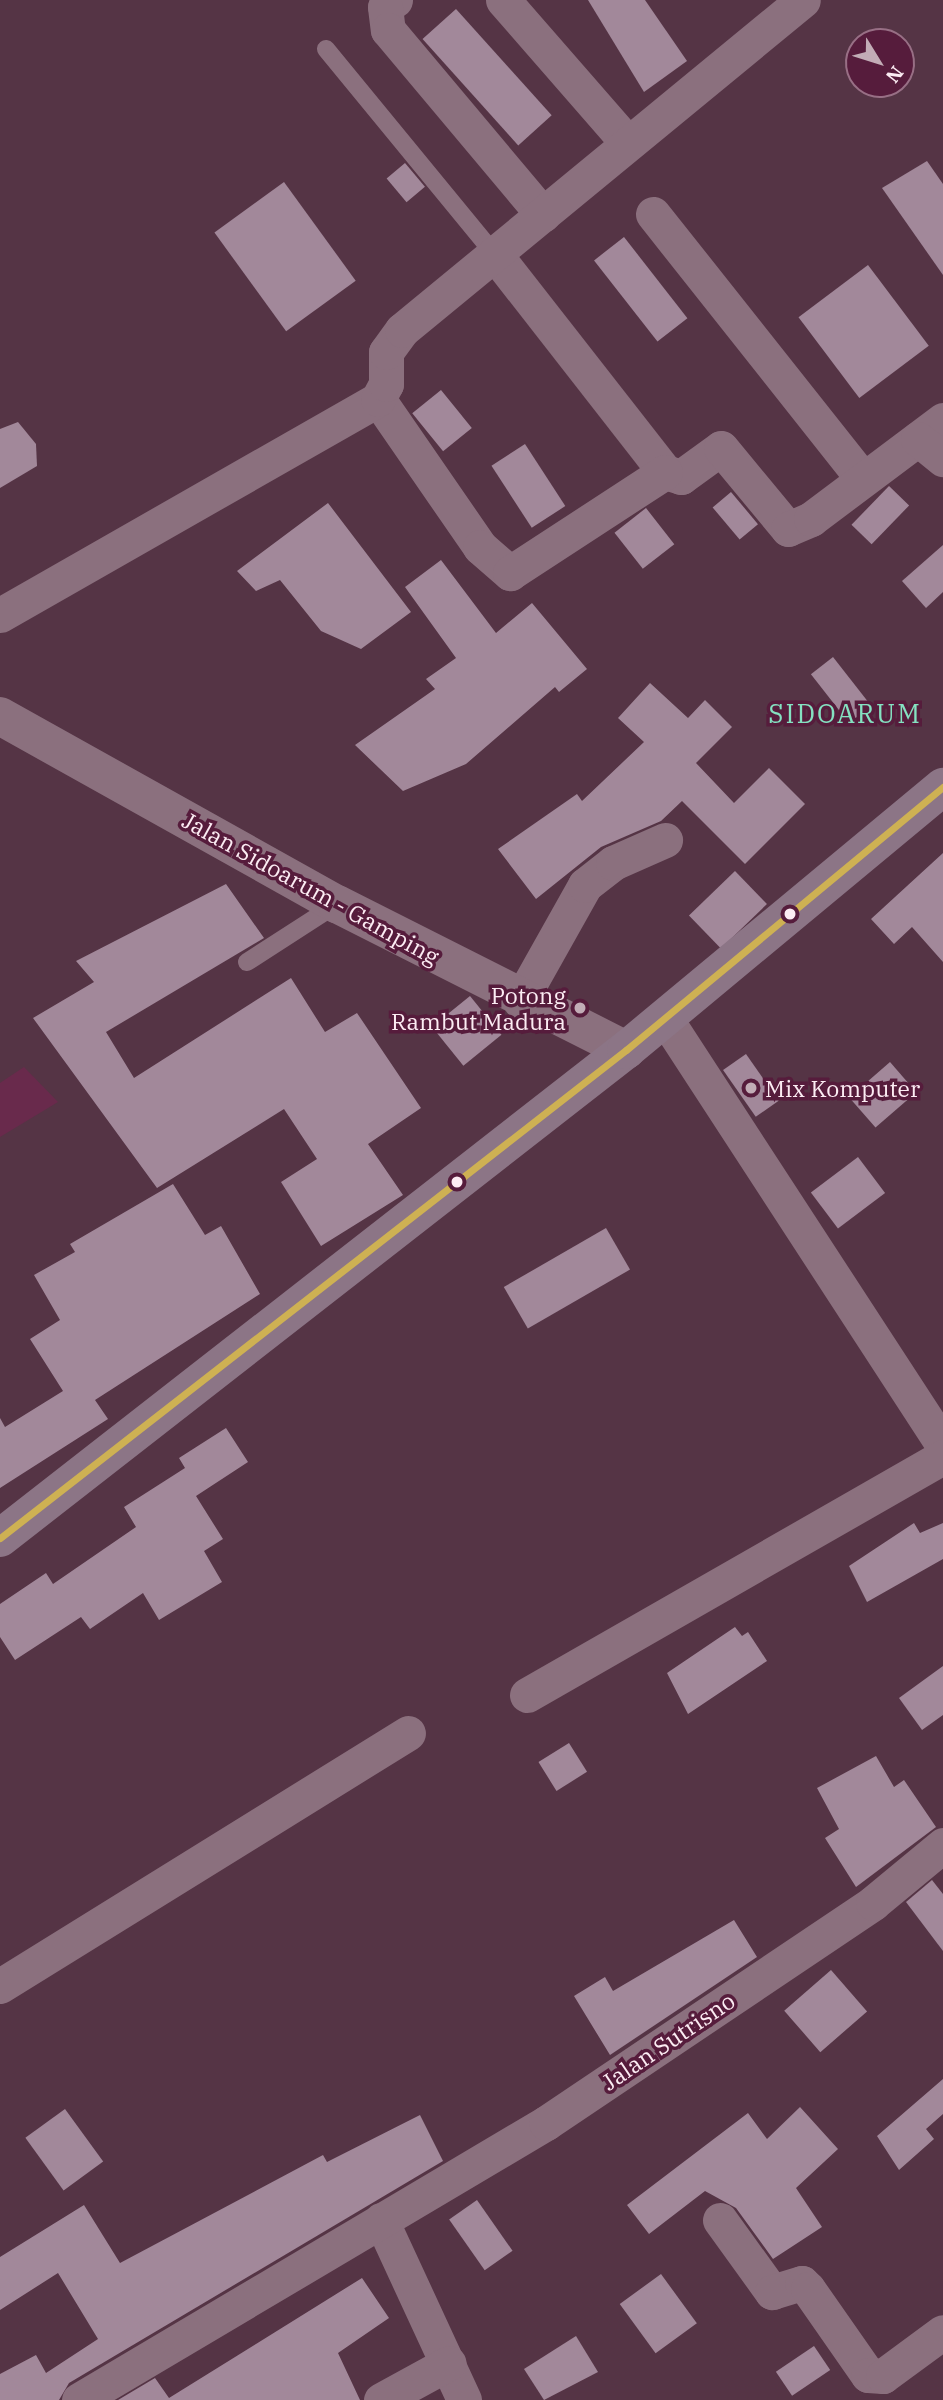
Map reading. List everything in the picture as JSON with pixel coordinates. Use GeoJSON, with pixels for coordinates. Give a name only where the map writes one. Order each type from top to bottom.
{"type":"FeatureCollection","features":[{"type":"Feature","properties":{"kind":"main road","name":"Jalan Sidoarum - Gamping"},"geometry":{"type":"LineString","coordinates":[[0,716],[337,904],[520,1001],[626,1050]]}},
{"type":"Feature","properties":{"kind":"main road"},"geometry":{"type":"LineString","coordinates":[[0,1538],[626,1050],[943,788]]}},
{"type":"Feature","properties":{"kind":"street"},"geometry":{"type":"LineString","coordinates":[[395,0],[385,7],[388,30],[543,215]]}},
{"type":"Feature","properties":{"kind":"street"},"geometry":{"type":"LineString","coordinates":[[503,0],[627,142]]}},
{"type":"Feature","properties":{"kind":"street"},"geometry":{"type":"LineString","coordinates":[[665,472],[510,573],[480,547],[378,398],[386,352],[402,330],[497,257],[627,142],[803,0]]}},
{"type":"Feature","properties":{"kind":"street"},"geometry":{"type":"LineString","coordinates":[[653,214],[862,478]]}},
{"type":"Feature","properties":{"kind":"street"},"geometry":{"type":"LineString","coordinates":[[497,257],[665,472],[681,477],[721,448],[781,526],[794,530],[862,478],[935,439]]}},
{"type":"Feature","properties":{"kind":"street"},"geometry":{"type":"LineString","coordinates":[[0,615],[378,398]]}},
{"type":"Feature","properties":{"kind":"street"},"geometry":{"type":"LineString","coordinates":[[520,1001],[584,885],[613,863],[665,841]]}},
{"type":"Feature","properties":{"kind":"street"},"geometry":{"type":"LineString","coordinates":[[666,1018],[943,1444]]}},
{"type":"Feature","properties":{"kind":"street"},"geometry":{"type":"LineString","coordinates":[[527,1695],[943,1457]]}},
{"type":"Feature","properties":{"kind":"street"},"geometry":{"type":"LineString","coordinates":[[0,1986],[408,1733]]}},
{"type":"Feature","properties":{"kind":"street","name":"Jalan Sutrisno"},"geometry":{"type":"LineString","coordinates":[[79,2400],[546,2123],[873,1903],[943,1845]]}},
{"type":"Feature","properties":{"kind":"street"},"geometry":{"type":"LineString","coordinates":[[381,2220],[464,2400]]}},
{"type":"Feature","properties":{"kind":"street"},"geometry":{"type":"LineString","coordinates":[[720,2220],[772,2292],[802,2283],[808,2289],[868,2375],[883,2376],[943,2332]]}},
{"type":"Feature","properties":{"kind":"street"},"geometry":{"type":"LineString","coordinates":[[381,2400],[449,2363]]}},
{"type":"Feature","properties":{"kind":"lane"},"geometry":{"type":"LineString","coordinates":[[326,49],[497,257]]}},
{"type":"Feature","properties":{"kind":"lane"},"geometry":{"type":"LineString","coordinates":[[247,962],[337,904]]}},
{"type":"Feature","properties":{"kind":"shaded area"},"geometry":{"type":"Polygon","coordinates":[[[24,1067],[58,1102],[0,1137],[0,1083],[24,1067]]]}},
{"type":"Feature","properties":{"kind":"building"},"geometry":{"type":"Polygon","coordinates":[[[588,0],[645,0],[687,61],[644,92],[588,0]]]}},
{"type":"Feature","properties":{"kind":"building"},"geometry":{"type":"Polygon","coordinates":[[[456,9],[552,115],[518,145],[423,39],[456,9]]]}},
{"type":"Feature","properties":{"kind":"building"},"geometry":{"type":"Polygon","coordinates":[[[927,161],[943,184],[943,275],[882,188],[927,161]]]}},
{"type":"Feature","properties":{"kind":"building"},"geometry":{"type":"Polygon","coordinates":[[[405,163],[425,187],[407,202],[387,178],[405,163]]]}},
{"type":"Feature","properties":{"kind":"building"},"geometry":{"type":"Polygon","coordinates":[[[284,182],[356,281],[286,331],[214,233],[284,182]]]}},
{"type":"Feature","properties":{"kind":"building"},"geometry":{"type":"Polygon","coordinates":[[[624,237],[687,318],[657,342],[594,260],[624,237]]]}},
{"type":"Feature","properties":{"kind":"building"},"geometry":{"type":"Polygon","coordinates":[[[868,265],[929,346],[859,398],[799,317],[868,265]]]}},
{"type":"Feature","properties":{"kind":"building"},"geometry":{"type":"Polygon","coordinates":[[[441,390],[472,428],[443,451],[412,413],[441,390]]]}},
{"type":"Feature","properties":{"kind":"building"},"geometry":{"type":"Polygon","coordinates":[[[18,422],[36,444],[37,466],[0,488],[0,429],[18,422]]]}},
{"type":"Feature","properties":{"kind":"building"},"geometry":{"type":"Polygon","coordinates":[[[525,444],[565,506],[532,528],[491,466],[525,444]]]}},
{"type":"Feature","properties":{"kind":"building"},"geometry":{"type":"Polygon","coordinates":[[[889,486],[909,505],[872,544],[851,525],[889,486]]]}},
{"type":"Feature","properties":{"kind":"building"},"geometry":{"type":"Polygon","coordinates":[[[731,492],[758,524],[740,540],[713,507],[731,492]]]}},
{"type":"Feature","properties":{"kind":"building"},"geometry":{"type":"Polygon","coordinates":[[[328,503],[411,612],[361,649],[321,631],[280,580],[256,591],[237,571],[328,503]]]}},
{"type":"Feature","properties":{"kind":"building"},"geometry":{"type":"Polygon","coordinates":[[[646,508],[674,544],[643,569],[614,533],[646,508]]]}},
{"type":"Feature","properties":{"kind":"building"},"geometry":{"type":"Polygon","coordinates":[[[943,545],[943,592],[926,608],[902,581],[943,545]]]}},
{"type":"Feature","properties":{"kind":"building"},"geometry":{"type":"Polygon","coordinates":[[[441,560],[496,633],[532,603],[587,669],[559,692],[555,687],[466,764],[403,791],[355,745],[435,689],[426,679],[456,658],[405,587],[441,560]]]}},
{"type":"Feature","properties":{"kind":"building"},"geometry":{"type":"Polygon","coordinates":[[[833,657],[871,706],[849,723],[811,674],[833,657]]]}},
{"type":"Feature","properties":{"kind":"building"},"geometry":{"type":"Polygon","coordinates":[[[650,683],[688,718],[705,700],[732,727],[696,763],[734,803],[769,768],[805,804],[745,864],[682,801],[661,821],[601,847],[536,899],[498,849],[577,794],[582,801],[644,742],[618,718],[650,683]]]}},
{"type":"Feature","properties":{"kind":"building"},"geometry":{"type":"Polygon","coordinates":[[[943,853],[943,962],[912,927],[894,944],[871,919],[943,853]]]}},
{"type":"Feature","properties":{"kind":"building"},"geometry":{"type":"Polygon","coordinates":[[[735,871],[767,904],[721,949],[689,915],[735,871]]]}},
{"type":"Feature","properties":{"kind":"building"},"geometry":{"type":"Polygon","coordinates":[[[226,884],[264,938],[106,1032],[134,1078],[291,978],[325,1032],[357,1013],[421,1108],[368,1144],[403,1195],[321,1246],[281,1182],[317,1159],[284,1109],[157,1188],[33,1018],[94,982],[76,961],[226,884]]]}},
{"type":"Feature","properties":{"kind":"building"},"geometry":{"type":"Polygon","coordinates":[[[470,996],[501,1035],[463,1066],[432,1027],[470,996]]]}},
{"type":"Feature","properties":{"kind":"building","name":"Mix Komputer"},"geometry":{"type":"Polygon","coordinates":[[[746,1054],[779,1101],[756,1117],[723,1070],[746,1054]]]}},
{"type":"Feature","properties":{"kind":"building"},"geometry":{"type":"Polygon","coordinates":[[[890,1062],[916,1092],[875,1128],[849,1097],[890,1062]]]}},
{"type":"Feature","properties":{"kind":"building"},"geometry":{"type":"Polygon","coordinates":[[[858,1157],[885,1193],[838,1228],[811,1193],[858,1157]]]}},
{"type":"Feature","properties":{"kind":"building"},"geometry":{"type":"Polygon","coordinates":[[[173,1184],[205,1235],[221,1226],[260,1294],[95,1400],[108,1419],[0,1488],[0,1418],[5,1427],[63,1391],[30,1339],[60,1320],[34,1275],[75,1252],[70,1244],[173,1184]]]}},
{"type":"Feature","properties":{"kind":"building"},"geometry":{"type":"Polygon","coordinates":[[[606,1228],[630,1270],[528,1329],[504,1287],[606,1228]]]}},
{"type":"Feature","properties":{"kind":"building"},"geometry":{"type":"Polygon","coordinates":[[[226,1428],[248,1462],[196,1496],[223,1539],[204,1551],[222,1582],[159,1620],[143,1593],[90,1629],[81,1617],[15,1660],[0,1637],[0,1604],[46,1573],[53,1584],[136,1527],[124,1507],[185,1468],[179,1458],[226,1428]]]}},
{"type":"Feature","properties":{"kind":"building"},"geometry":{"type":"Polygon","coordinates":[[[914,1523],[920,1533],[943,1523],[943,1559],[867,1602],[849,1566],[914,1523]]]}},
{"type":"Feature","properties":{"kind":"building"},"geometry":{"type":"Polygon","coordinates":[[[735,1627],[742,1636],[748,1632],[767,1661],[688,1714],[667,1673],[735,1627]]]}},
{"type":"Feature","properties":{"kind":"building"},"geometry":{"type":"Polygon","coordinates":[[[943,1666],[943,1715],[922,1730],[899,1698],[943,1666]]]}},
{"type":"Feature","properties":{"kind":"building"},"geometry":{"type":"Polygon","coordinates":[[[569,1743],[587,1772],[556,1791],[538,1762],[569,1743]]]}},
{"type":"Feature","properties":{"kind":"building"},"geometry":{"type":"Polygon","coordinates":[[[876,1756],[894,1787],[904,1780],[936,1827],[856,1887],[825,1838],[839,1829],[817,1788],[876,1756]]]}},
{"type":"Feature","properties":{"kind":"building"},"geometry":{"type":"Polygon","coordinates":[[[932,1880],[943,1894],[943,1951],[906,1902],[932,1880]]]}},
{"type":"Feature","properties":{"kind":"building"},"geometry":{"type":"Polygon","coordinates":[[[734,1920],[757,1957],[610,2055],[574,1996],[605,1977],[613,1991],[734,1920]]]}},
{"type":"Feature","properties":{"kind":"building"},"geometry":{"type":"Polygon","coordinates":[[[831,1970],[867,2012],[820,2052],[784,2011],[831,1970]]]}},
{"type":"Feature","properties":{"kind":"building"},"geometry":{"type":"Polygon","coordinates":[[[943,2079],[943,2114],[926,2129],[934,2139],[899,2170],[877,2136],[943,2079]]]}},
{"type":"Feature","properties":{"kind":"building"},"geometry":{"type":"Polygon","coordinates":[[[800,2107],[838,2149],[796,2188],[822,2227],[773,2259],[736,2208],[705,2191],[649,2234],[627,2205],[748,2113],[767,2139],[800,2107]]]}},
{"type":"Feature","properties":{"kind":"building"},"geometry":{"type":"Polygon","coordinates":[[[65,2109],[103,2162],[64,2190],[25,2138],[65,2109]]]}},
{"type":"Feature","properties":{"kind":"building"},"geometry":{"type":"Polygon","coordinates":[[[420,2115],[443,2161],[69,2383],[59,2400],[0,2400],[0,2374],[36,2355],[46,2373],[98,2339],[58,2273],[0,2310],[0,2257],[84,2205],[120,2263],[323,2155],[327,2162],[420,2115]]]}},
{"type":"Feature","properties":{"kind":"building"},"geometry":{"type":"Polygon","coordinates":[[[477,2200],[513,2251],[485,2270],[449,2220],[477,2200]]]}},
{"type":"Feature","properties":{"kind":"building"},"geometry":{"type":"Polygon","coordinates":[[[661,2274],[697,2323],[656,2353],[620,2304],[661,2274]]]}},
{"type":"Feature","properties":{"kind":"building"},"geometry":{"type":"Polygon","coordinates":[[[362,2278],[389,2318],[338,2353],[360,2400],[118,2400],[155,2378],[169,2398],[362,2278]]]}},
{"type":"Feature","properties":{"kind":"building"},"geometry":{"type":"Polygon","coordinates":[[[576,2336],[598,2372],[544,2400],[524,2369],[576,2336]]]}},
{"type":"Feature","properties":{"kind":"building"},"geometry":{"type":"Polygon","coordinates":[[[814,2346],[830,2370],[792,2396],[776,2372],[814,2346]]]}},
{"type":"Feature","properties":{"kind":"transit line"},"geometry":{"type":"LineString","coordinates":[[0,1538],[626,1050],[943,787]]}},
{"type":"Feature","properties":{"kind":"place","name":"Potong Rambut Madura"},"geometry":{"type":"Point","coordinates":[580,1008]}},
{"type":"Feature","properties":{"kind":"place","name":"Mix Komputer"},"geometry":{"type":"Point","coordinates":[751,1088]}},
{"type":"Feature","properties":{"kind":"district","name":"SIDOARUM"},"geometry":{"type":"Point","coordinates":[845,714]}}]}
